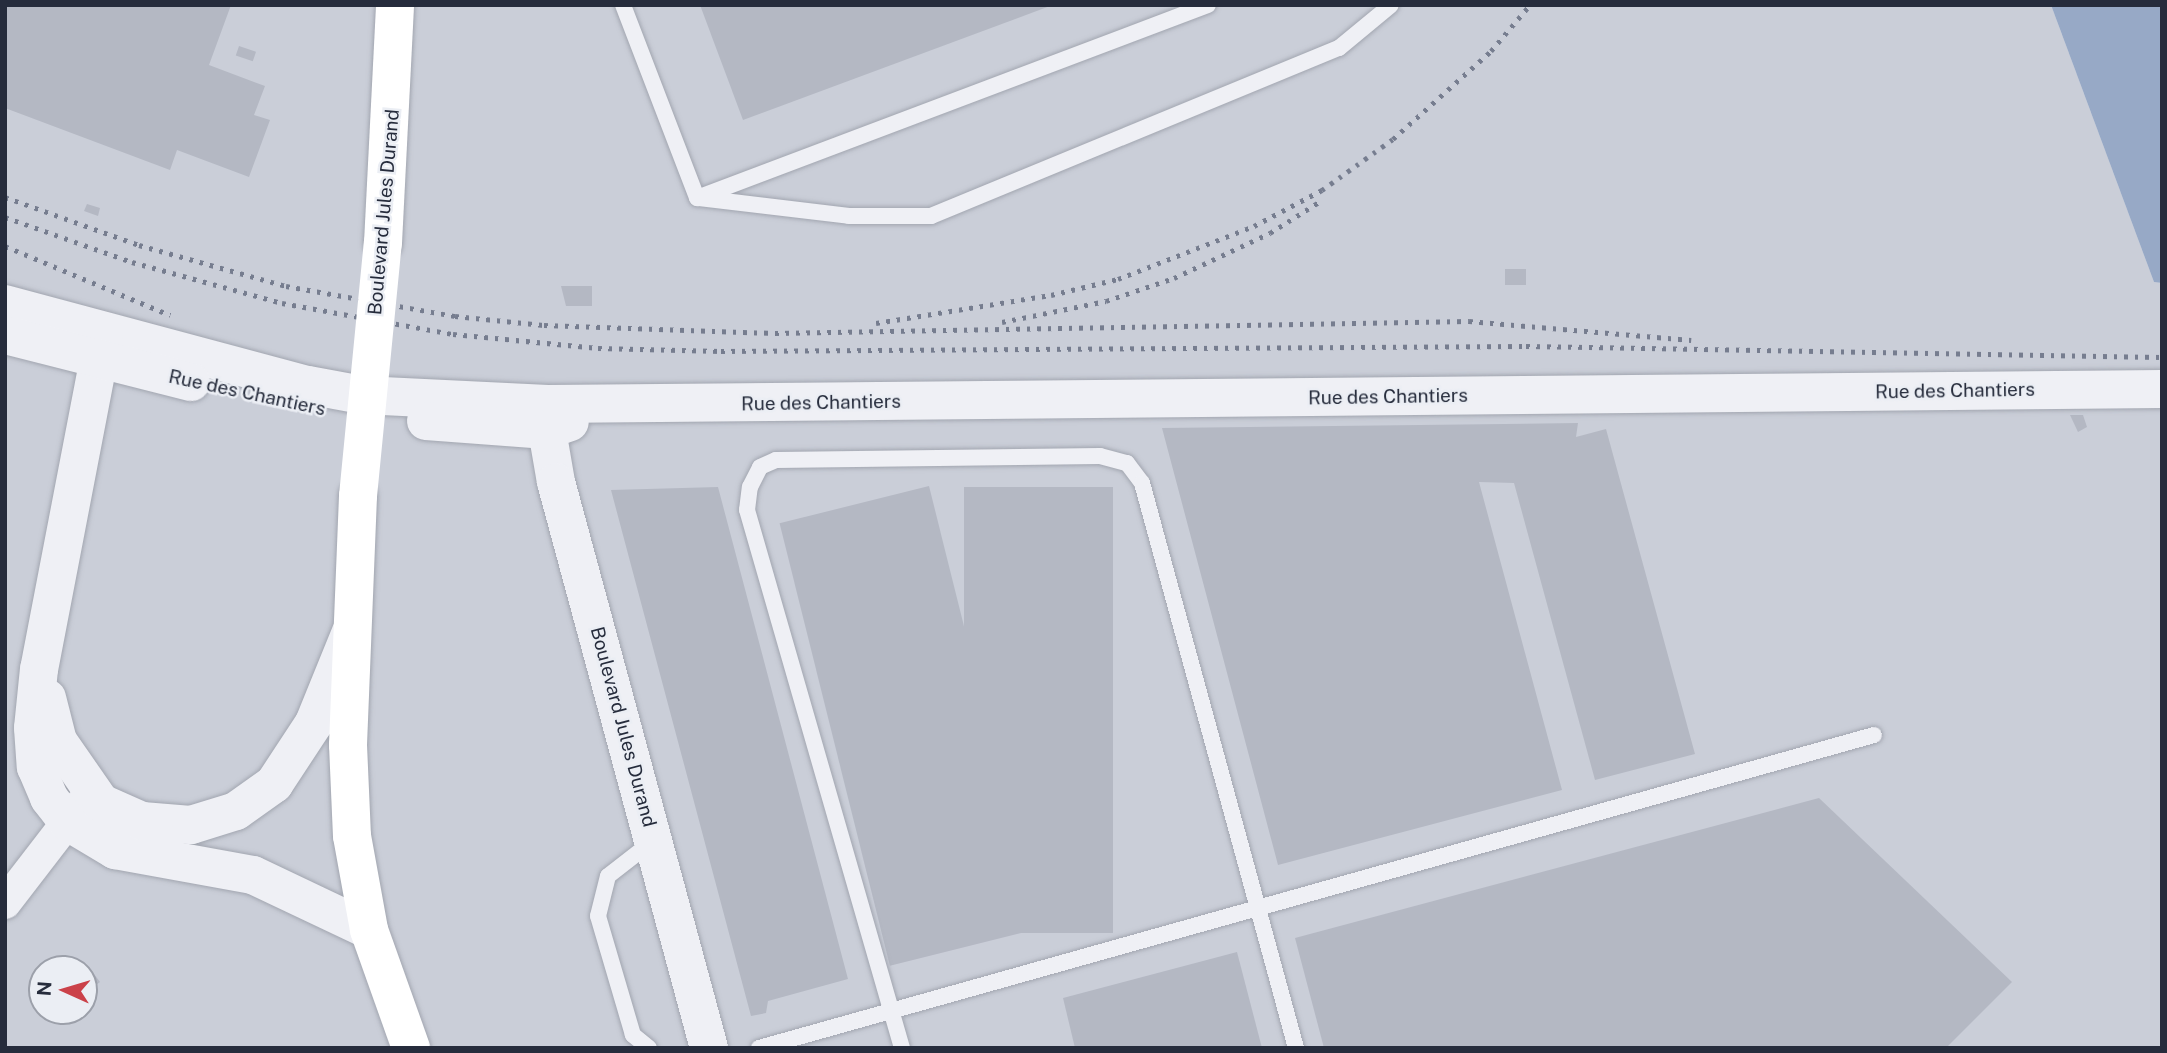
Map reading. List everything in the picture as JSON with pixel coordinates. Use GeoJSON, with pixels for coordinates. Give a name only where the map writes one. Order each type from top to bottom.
{"type":"FeatureCollection","features":[{"type":"Feature","properties":{"kind":"main road","name":"Boulevard Jules Durand"},"geometry":{"type":"LineString","coordinates":[[395,5],[383,243],[358,496],[348,745],[352,836],[369,930],[411,1048]]}},
{"type":"Feature","properties":{"kind":"street","name":"Rue des Chantiers"},"geometry":{"type":"LineString","coordinates":[[5,304],[101,345]]}},
{"type":"Feature","properties":{"kind":"street","name":"Rue des Chantiers"},"geometry":{"type":"LineString","coordinates":[[5,335],[101,345],[362,395],[547,417],[615,405],[2162,389]]}},
{"type":"Feature","properties":{"kind":"street","name":"Boulevard Jules Durand"},"geometry":{"type":"LineString","coordinates":[[101,345],[39,669],[33,728],[36,766],[49,798],[68,822],[114,850],[253,875],[369,930]]}},
{"type":"Feature","properties":{"kind":"street","name":"Boulevard Jules Durand"},"geometry":{"type":"LineString","coordinates":[[547,417],[556,482],[709,1048]]}},
{"type":"Feature","properties":{"kind":"street","name":"Boulevard Jules Durand"},"geometry":{"type":"LineString","coordinates":[[39,669],[58,741],[101,803],[142,821],[191,825],[236,811],[274,784],[314,723],[353,628]]}},
{"type":"Feature","properties":{"kind":"street"},"geometry":{"type":"LineString","coordinates":[[5,904],[91,791]]}},
{"type":"Feature","properties":{"kind":"lane"},"geometry":{"type":"LineString","coordinates":[[622,5],[697,198]]}},
{"type":"Feature","properties":{"kind":"lane"},"geometry":{"type":"LineString","coordinates":[[697,198],[1208,5]]}},
{"type":"Feature","properties":{"kind":"lane"},"geometry":{"type":"LineString","coordinates":[[697,198],[849,216],[931,216],[1339,47],[1391,5]]}},
{"type":"Feature","properties":{"kind":"lane"},"geometry":{"type":"LineString","coordinates":[[901,1048],[747,510],[750,486],[760,467],[776,460],[1100,456],[1127,463],[1142,483],[1296,1048]]}},
{"type":"Feature","properties":{"kind":"lane"},"geometry":{"type":"LineString","coordinates":[[759,1048],[1874,735]]}},
{"type":"Feature","properties":{"kind":"lane"},"geometry":{"type":"LineString","coordinates":[[649,1048],[633,1035],[598,916],[608,876],[654,839]]}},
{"type":"Feature","properties":{"kind":"shaded area"},"geometry":{"type":"Polygon","coordinates":[[[5,5],[2051,5],[2154,282],[2162,283],[2162,1048],[5,1048],[5,5]]]}},
{"type":"Feature","properties":{"kind":"water"},"geometry":{"type":"Polygon","coordinates":[[[2051,5],[2162,5],[2162,283],[2154,282],[2051,5]]]}},
{"type":"Feature","properties":{"kind":"building"},"geometry":{"type":"Polygon","coordinates":[[[5,5],[231,5],[209,65],[265,86],[254,115],[270,120],[249,177],[177,150],[170,170],[5,108],[5,5]]]}},
{"type":"Feature","properties":{"kind":"building"},"geometry":{"type":"Polygon","coordinates":[[[700,5],[1050,5],[1050,6],[743,120],[700,5]]]}},
{"type":"Feature","properties":{"kind":"building"},"geometry":{"type":"Polygon","coordinates":[[[239,46],[256,52],[253,61],[236,55],[239,46]]]}},
{"type":"Feature","properties":{"kind":"building"},"geometry":{"type":"Polygon","coordinates":[[[87,204],[100,208],[98,216],[84,211],[87,204]]]}},
{"type":"Feature","properties":{"kind":"building"},"geometry":{"type":"Polygon","coordinates":[[[1505,269],[1526,269],[1526,285],[1505,285],[1505,269]]]}},
{"type":"Feature","properties":{"kind":"building"},"geometry":{"type":"Polygon","coordinates":[[[561,286],[592,286],[592,306],[566,306],[561,286]]]}},
{"type":"Feature","properties":{"kind":"building"},"geometry":{"type":"Polygon","coordinates":[[[2070,415],[2083,415],[2087,427],[2078,432],[2070,415]]]}},
{"type":"Feature","properties":{"kind":"building"},"geometry":{"type":"Polygon","coordinates":[[[1578,423],[1576,437],[1606,429],[1695,754],[1595,780],[1514,483],[1479,482],[1562,790],[1278,865],[1162,428],[1578,423]]]}},
{"type":"Feature","properties":{"kind":"building"},"geometry":{"type":"Polygon","coordinates":[[[929,486],[1039,928],[890,966],[780,523],[929,486]]]}},
{"type":"Feature","properties":{"kind":"building"},"geometry":{"type":"Polygon","coordinates":[[[718,487],[848,979],[768,1001],[766,1013],[751,1016],[611,490],[718,487]]]}},
{"type":"Feature","properties":{"kind":"building"},"geometry":{"type":"Polygon","coordinates":[[[964,487],[1113,487],[1113,933],[964,933],[964,487]]]}},
{"type":"Feature","properties":{"kind":"building"},"geometry":{"type":"Polygon","coordinates":[[[1819,798],[2012,982],[1946,1048],[1324,1048],[1295,938],[1819,798]]]}},
{"type":"Feature","properties":{"kind":"building"},"geometry":{"type":"Polygon","coordinates":[[[1237,952],[1262,1048],[1075,1048],[1063,998],[1237,952]]]}},
{"type":"Feature","properties":{"kind":"railway"},"geometry":{"type":"LineString","coordinates":[[876,323],[1051,295],[1118,279],[1254,226],[1322,190],[1393,139],[1491,51],[1530,5]]}},
{"type":"Feature","properties":{"kind":"railway"},"geometry":{"type":"LineString","coordinates":[[5,197],[139,245],[286,286],[455,316],[544,325],[775,333],[1469,321],[1691,340]]}},
{"type":"Feature","properties":{"kind":"railway"},"geometry":{"type":"LineString","coordinates":[[1002,322],[1106,301],[1174,278],[1270,233],[1322,200]]}},
{"type":"Feature","properties":{"kind":"railway"},"geometry":{"type":"LineString","coordinates":[[5,217],[132,262],[282,303],[453,334],[598,348],[721,351],[1526,346],[2162,357]]}},
{"type":"Feature","properties":{"kind":"railway"},"geometry":{"type":"LineString","coordinates":[[5,246],[170,315]]}}]}
